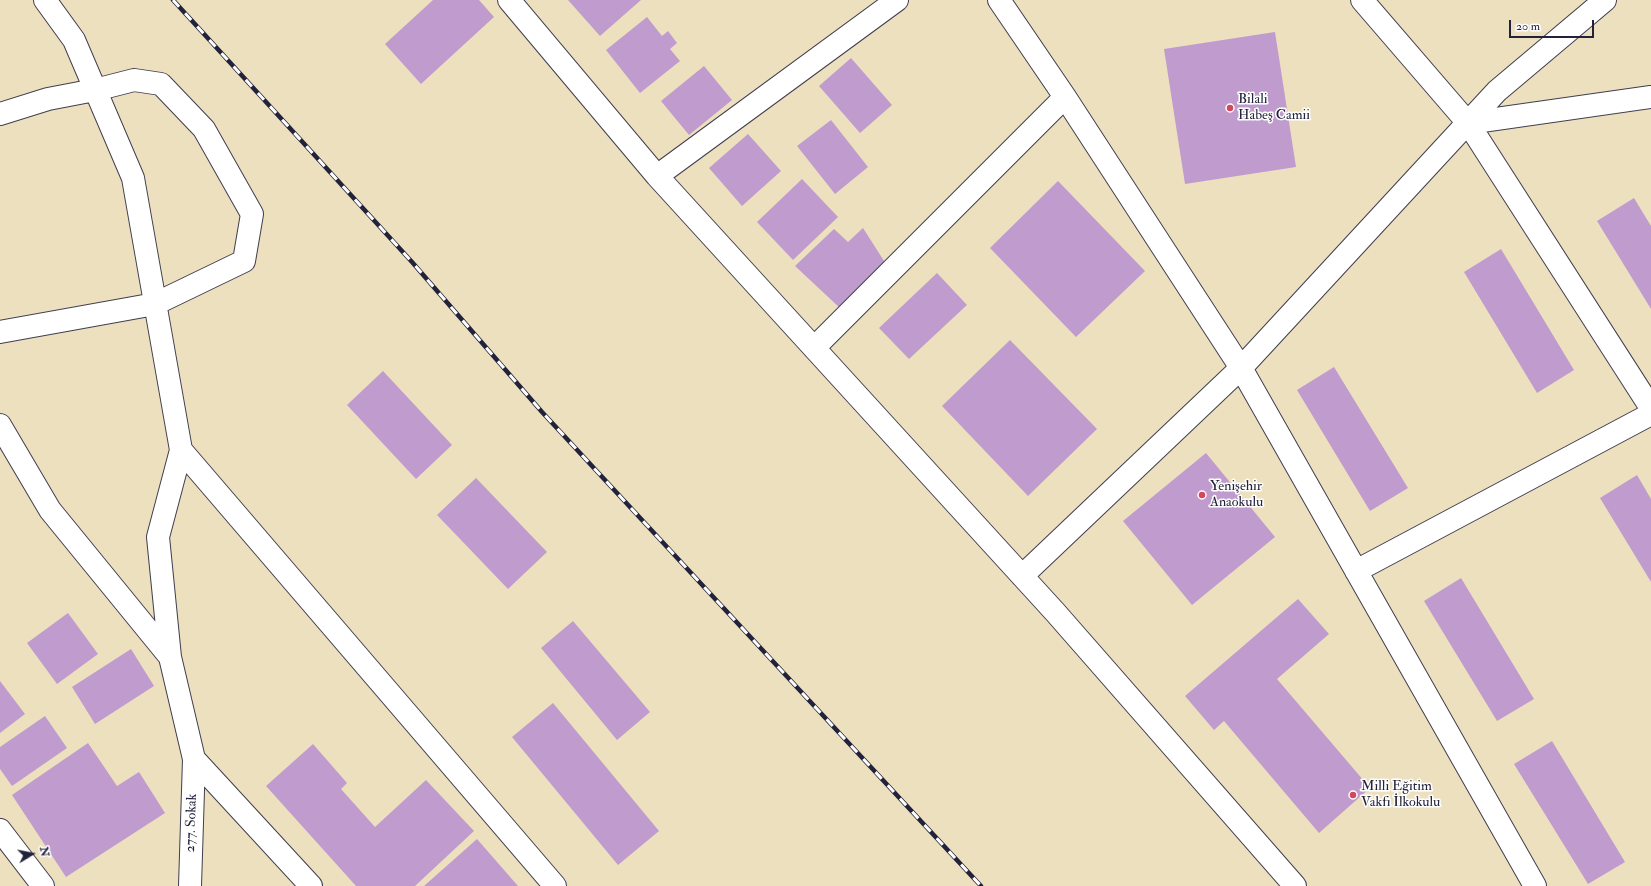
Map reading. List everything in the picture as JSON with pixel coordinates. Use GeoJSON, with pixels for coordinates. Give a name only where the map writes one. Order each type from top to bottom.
{"type":"FeatureCollection","features":[{"type":"Feature","properties":{"kind":"street"},"geometry":{"type":"LineString","coordinates":[[45,0],[74,40],[133,178],[181,450],[158,537],[170,657],[194,759],[311,886]]}},
{"type":"Feature","properties":{"kind":"street"},"geometry":{"type":"LineString","coordinates":[[509,0],[657,176],[1022,576],[1295,886]]}},
{"type":"Feature","properties":{"kind":"street"},"geometry":{"type":"LineString","coordinates":[[657,176],[897,0]]}},
{"type":"Feature","properties":{"kind":"street"},"geometry":{"type":"LineString","coordinates":[[998,0],[1065,97],[1241,368],[1535,886]]}},
{"type":"Feature","properties":{"kind":"street"},"geometry":{"type":"LineString","coordinates":[[1362,0],[1468,123],[1651,408]]}},
{"type":"Feature","properties":{"kind":"street"},"geometry":{"type":"LineString","coordinates":[[1022,576],[1241,368],[1497,91],[1605,0]]}},
{"type":"Feature","properties":{"kind":"street"},"geometry":{"type":"LineString","coordinates":[[0,114],[48,98],[95,90],[134,80],[161,84],[204,129],[252,214],[244,261],[155,304],[0,332]]}},
{"type":"Feature","properties":{"kind":"street"},"geometry":{"type":"LineString","coordinates":[[814,348],[1065,97]]}},
{"type":"Feature","properties":{"kind":"street"},"geometry":{"type":"LineString","coordinates":[[1468,123],[1651,97]]}},
{"type":"Feature","properties":{"kind":"street"},"geometry":{"type":"LineString","coordinates":[[1356,571],[1651,414]]}},
{"type":"Feature","properties":{"kind":"street"},"geometry":{"type":"LineString","coordinates":[[0,425],[50,510],[170,657]]}},
{"type":"Feature","properties":{"kind":"street"},"geometry":{"type":"LineString","coordinates":[[181,450],[555,886]]}},
{"type":"Feature","properties":{"kind":"street","name":"277. Sokak"},"geometry":{"type":"LineString","coordinates":[[190,886],[194,759]]}},
{"type":"Feature","properties":{"kind":"street"},"geometry":{"type":"LineString","coordinates":[[0,830],[43,886]]}},
{"type":"Feature","properties":{"kind":"building"},"geometry":{"type":"Polygon","coordinates":[[[433,0],[479,0],[494,17],[421,84],[385,44],[433,0]]]}},
{"type":"Feature","properties":{"kind":"building"},"geometry":{"type":"Polygon","coordinates":[[[568,0],[641,0],[600,36],[568,0]]]}},
{"type":"Feature","properties":{"kind":"building"},"geometry":{"type":"Polygon","coordinates":[[[647,17],[662,36],[668,31],[677,43],[670,49],[680,61],[640,93],[606,50],[647,17]]]}},
{"type":"Feature","properties":{"kind":"building","name":"Bilali Habeş Camii"},"geometry":{"type":"Polygon","coordinates":[[[1275,32],[1296,167],[1185,184],[1164,49],[1275,32]]]}},
{"type":"Feature","properties":{"kind":"building"},"geometry":{"type":"Polygon","coordinates":[[[851,58],[892,105],[860,133],[819,86],[851,58]]]}},
{"type":"Feature","properties":{"kind":"building"},"geometry":{"type":"Polygon","coordinates":[[[704,66],[732,100],[689,135],[661,101],[704,66]]]}},
{"type":"Feature","properties":{"kind":"building"},"geometry":{"type":"Polygon","coordinates":[[[831,120],[868,167],[835,194],[797,146],[831,120]]]}},
{"type":"Feature","properties":{"kind":"building"},"geometry":{"type":"Polygon","coordinates":[[[748,134],[781,171],[742,206],[709,168],[748,134]]]}},
{"type":"Feature","properties":{"kind":"building"},"geometry":{"type":"Polygon","coordinates":[[[802,179],[838,217],[793,260],[757,222],[802,179]]]}},
{"type":"Feature","properties":{"kind":"building"},"geometry":{"type":"Polygon","coordinates":[[[1058,181],[1145,271],[1076,337],[990,248],[1058,181]]]}},
{"type":"Feature","properties":{"kind":"building"},"geometry":{"type":"Polygon","coordinates":[[[1634,198],[1651,226],[1651,309],[1597,221],[1634,198]]]}},
{"type":"Feature","properties":{"kind":"building"},"geometry":{"type":"Polygon","coordinates":[[[863,228],[886,264],[841,309],[795,266],[834,229],[848,242],[863,228]]]}},
{"type":"Feature","properties":{"kind":"building"},"geometry":{"type":"Polygon","coordinates":[[[1501,249],[1574,370],[1537,393],[1464,272],[1501,249]]]}},
{"type":"Feature","properties":{"kind":"building"},"geometry":{"type":"Polygon","coordinates":[[[937,273],[967,305],[909,359],[879,328],[937,273]]]}},
{"type":"Feature","properties":{"kind":"building"},"geometry":{"type":"Polygon","coordinates":[[[1010,340],[1097,429],[1028,496],[942,406],[1010,340]]]}},
{"type":"Feature","properties":{"kind":"building"},"geometry":{"type":"Polygon","coordinates":[[[1334,367],[1408,488],[1370,511],[1297,390],[1334,367]]]}},
{"type":"Feature","properties":{"kind":"building"},"geometry":{"type":"Polygon","coordinates":[[[383,371],[452,445],[416,479],[347,405],[383,371]]]}},
{"type":"Feature","properties":{"kind":"building"},"geometry":{"type":"Polygon","coordinates":[[[1206,453],[1275,537],[1192,605],[1123,521],[1206,453]]]}},
{"type":"Feature","properties":{"kind":"building"},"geometry":{"type":"Polygon","coordinates":[[[1637,475],[1651,499],[1651,582],[1600,498],[1637,475]]]}},
{"type":"Feature","properties":{"kind":"building"},"geometry":{"type":"Polygon","coordinates":[[[476,478],[547,552],[508,589],[437,515],[476,478]]]}},
{"type":"Feature","properties":{"kind":"building"},"geometry":{"type":"Polygon","coordinates":[[[1461,578],[1534,699],[1497,721],[1424,601],[1461,578]]]}},
{"type":"Feature","properties":{"kind":"building"},"geometry":{"type":"Polygon","coordinates":[[[1298,599],[1329,634],[1277,679],[1370,788],[1319,833],[1224,721],[1214,730],[1185,696],[1298,599]]]}},
{"type":"Feature","properties":{"kind":"building"},"geometry":{"type":"Polygon","coordinates":[[[68,613],[98,654],[57,684],[27,643],[68,613]]]}},
{"type":"Feature","properties":{"kind":"building"},"geometry":{"type":"Polygon","coordinates":[[[573,621],[650,712],[617,740],[541,648],[573,621]]]}},
{"type":"Feature","properties":{"kind":"building"},"geometry":{"type":"Polygon","coordinates":[[[131,649],[154,686],[95,724],[72,687],[131,649]]]}},
{"type":"Feature","properties":{"kind":"building"},"geometry":{"type":"Polygon","coordinates":[[[0,681],[25,714],[0,733],[0,681]]]}},
{"type":"Feature","properties":{"kind":"building"},"geometry":{"type":"Polygon","coordinates":[[[553,703],[659,831],[618,865],[512,737],[553,703]]]}},
{"type":"Feature","properties":{"kind":"building"},"geometry":{"type":"Polygon","coordinates":[[[45,716],[67,748],[12,786],[0,769],[0,747],[45,716]]]}},
{"type":"Feature","properties":{"kind":"building"},"geometry":{"type":"Polygon","coordinates":[[[1552,741],[1625,862],[1588,884],[1514,764],[1552,741]]]}},
{"type":"Feature","properties":{"kind":"building"},"geometry":{"type":"Polygon","coordinates":[[[88,743],[117,786],[139,772],[165,813],[66,877],[12,795],[88,743]]]}},
{"type":"Feature","properties":{"kind":"building"},"geometry":{"type":"Polygon","coordinates":[[[313,744],[347,783],[341,789],[375,827],[426,780],[474,831],[415,886],[356,886],[266,786],[313,744]]]}},
{"type":"Feature","properties":{"kind":"building"},"geometry":{"type":"Polygon","coordinates":[[[477,839],[518,886],[424,886],[477,839]]]}},
{"type":"Feature","properties":{"kind":"railway"},"geometry":{"type":"LineString","coordinates":[[173,0],[412,262],[542,412],[981,886]]}},
{"type":"Feature","properties":{"kind":"place","name":"Bilali Habeş Camii"},"geometry":{"type":"Point","coordinates":[1230,108]}},
{"type":"Feature","properties":{"kind":"place","name":"Yenişehir Anaokulu"},"geometry":{"type":"Point","coordinates":[1202,495]}},
{"type":"Feature","properties":{"kind":"place","name":"Milli Eğitim Vakfı İlkokulu"},"geometry":{"type":"Point","coordinates":[1353,795]}}]}
